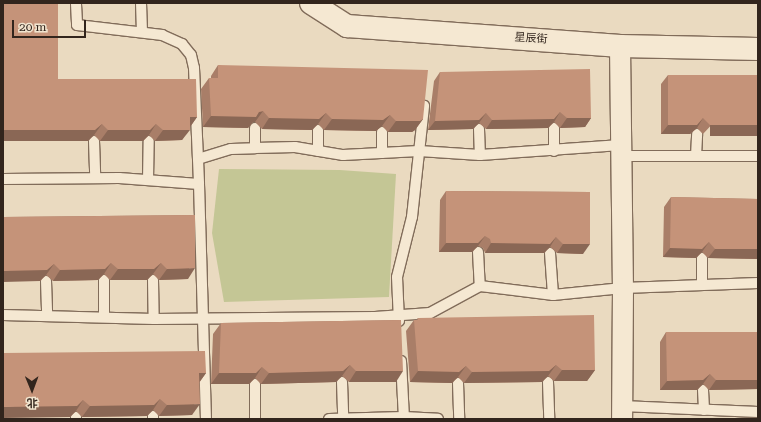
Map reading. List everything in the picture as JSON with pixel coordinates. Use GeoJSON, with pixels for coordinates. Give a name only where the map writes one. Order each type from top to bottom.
{"type":"FeatureCollection","features":[{"type":"Feature","properties":{"kind":"street","name":"星辰街"},"geometry":{"type":"LineString","coordinates":[[311,3],[347,26],[620,46],[758,50]]}},
{"type":"Feature","properties":{"kind":"street"},"geometry":{"type":"LineString","coordinates":[[619,415],[623,288],[620,46]]}},
{"type":"Feature","properties":{"kind":"lane"},"geometry":{"type":"LineString","coordinates":[[140,3],[142,32]]}},
{"type":"Feature","properties":{"kind":"lane"},"geometry":{"type":"LineString","coordinates":[[76,4],[77,25],[162,35],[182,44],[191,55],[194,68],[198,159],[206,419]]}},
{"type":"Feature","properties":{"kind":"lane"},"geometry":{"type":"LineString","coordinates":[[400,331],[397,277],[412,217],[425,98]]}},
{"type":"Feature","properties":{"kind":"lane"},"geometry":{"type":"LineString","coordinates":[[255,128],[255,148]]}},
{"type":"Feature","properties":{"kind":"lane"},"geometry":{"type":"LineString","coordinates":[[554,128],[554,151]]}},
{"type":"Feature","properties":{"kind":"lane"},"geometry":{"type":"LineString","coordinates":[[479,129],[480,155]]}},
{"type":"Feature","properties":{"kind":"lane"},"geometry":{"type":"LineString","coordinates":[[318,130],[318,151]]}},
{"type":"Feature","properties":{"kind":"lane"},"geometry":{"type":"LineString","coordinates":[[382,132],[382,153]]}},
{"type":"Feature","properties":{"kind":"lane"},"geometry":{"type":"LineString","coordinates":[[696,156],[697,134]]}},
{"type":"Feature","properties":{"kind":"lane"},"geometry":{"type":"LineString","coordinates":[[94,141],[95,178]]}},
{"type":"Feature","properties":{"kind":"lane"},"geometry":{"type":"LineString","coordinates":[[148,180],[149,141]]}},
{"type":"Feature","properties":{"kind":"lane"},"geometry":{"type":"LineString","coordinates":[[198,159],[231,149],[295,147],[343,155],[419,151],[480,155],[554,151],[621,150],[696,156],[758,156]]}},
{"type":"Feature","properties":{"kind":"lane"},"geometry":{"type":"LineString","coordinates":[[3,179],[95,178],[199,184]]}},
{"type":"Feature","properties":{"kind":"lane"},"geometry":{"type":"LineString","coordinates":[[478,252],[480,286]]}},
{"type":"Feature","properties":{"kind":"lane"},"geometry":{"type":"LineString","coordinates":[[550,253],[553,295]]}},
{"type":"Feature","properties":{"kind":"lane"},"geometry":{"type":"LineString","coordinates":[[702,258],[702,285]]}},
{"type":"Feature","properties":{"kind":"lane"},"geometry":{"type":"LineString","coordinates":[[104,280],[104,317]]}},
{"type":"Feature","properties":{"kind":"lane"},"geometry":{"type":"LineString","coordinates":[[153,280],[154,319]]}},
{"type":"Feature","properties":{"kind":"lane"},"geometry":{"type":"LineString","coordinates":[[46,281],[47,315]]}},
{"type":"Feature","properties":{"kind":"lane"},"geometry":{"type":"LineString","coordinates":[[3,315],[154,319],[399,315],[430,313],[480,286],[553,295],[623,288],[758,283]]}},
{"type":"Feature","properties":{"kind":"lane"},"geometry":{"type":"LineString","coordinates":[[400,346],[404,418]]}},
{"type":"Feature","properties":{"kind":"lane"},"geometry":{"type":"LineString","coordinates":[[342,382],[343,418]]}},
{"type":"Feature","properties":{"kind":"lane"},"geometry":{"type":"LineString","coordinates":[[548,382],[549,419]]}},
{"type":"Feature","properties":{"kind":"lane"},"geometry":{"type":"LineString","coordinates":[[458,383],[458,419]]}},
{"type":"Feature","properties":{"kind":"lane"},"geometry":{"type":"LineString","coordinates":[[255,384],[255,419]]}},
{"type":"Feature","properties":{"kind":"lane"},"geometry":{"type":"LineString","coordinates":[[703,390],[704,410]]}},
{"type":"Feature","properties":{"kind":"lane"},"geometry":{"type":"LineString","coordinates":[[619,415],[704,410],[758,412]]}},
{"type":"Feature","properties":{"kind":"lane"},"geometry":{"type":"LineString","coordinates":[[329,419],[438,419]]}},
{"type":"Feature","properties":{"kind":"green space"},"geometry":{"type":"Polygon","coordinates":[[[219,169],[340,170],[396,174],[389,297],[224,302],[212,233],[219,169]]]}},
{"type":"Feature","properties":{"kind":"building"},"geometry":{"type":"Polygon","coordinates":[[[3,3],[58,3],[58,79],[196,79],[197,117],[190,117],[190,130],[163,130],[156,124],[150,130],[108,130],[102,124],[95,130],[3,130],[3,3]]]}},
{"type":"Feature","properties":{"kind":"building"},"geometry":{"type":"Polygon","coordinates":[[[218,65],[428,70],[423,119],[420,121],[396,121],[390,115],[383,120],[332,119],[326,113],[319,119],[269,118],[263,111],[259,112],[256,117],[211,116],[209,78],[218,78],[218,65]]]}},
{"type":"Feature","properties":{"kind":"building"},"geometry":{"type":"Polygon","coordinates":[[[590,69],[591,118],[567,118],[560,112],[554,119],[492,120],[486,113],[479,120],[435,121],[440,72],[590,69]]]}},
{"type":"Feature","properties":{"kind":"building"},"geometry":{"type":"Polygon","coordinates":[[[668,75],[758,75],[758,125],[710,125],[703,118],[697,125],[668,125],[668,75]]]}},
{"type":"Feature","properties":{"kind":"building"},"geometry":{"type":"Polygon","coordinates":[[[446,191],[590,192],[590,244],[563,244],[556,237],[550,244],[491,243],[490,239],[485,236],[478,243],[446,243],[446,191]]]}},
{"type":"Feature","properties":{"kind":"building"},"geometry":{"type":"Polygon","coordinates":[[[671,197],[758,199],[758,249],[715,249],[709,242],[702,249],[670,248],[671,197]]]}},
{"type":"Feature","properties":{"kind":"building"},"geometry":{"type":"Polygon","coordinates":[[[195,215],[195,268],[167,269],[161,263],[154,269],[118,269],[111,263],[105,269],[60,270],[54,264],[47,270],[3,271],[3,217],[195,215]]]}},
{"type":"Feature","properties":{"kind":"building"},"geometry":{"type":"Polygon","coordinates":[[[594,315],[595,370],[562,370],[556,365],[549,371],[472,372],[466,366],[459,372],[418,371],[414,320],[418,320],[418,318],[594,315]]]}},
{"type":"Feature","properties":{"kind":"building"},"geometry":{"type":"Polygon","coordinates":[[[401,320],[403,371],[356,371],[350,365],[343,371],[269,373],[262,367],[256,373],[219,373],[221,323],[401,320]]]}},
{"type":"Feature","properties":{"kind":"building"},"geometry":{"type":"Polygon","coordinates":[[[666,332],[758,332],[758,380],[716,380],[710,374],[703,380],[667,381],[666,332]]]}},
{"type":"Feature","properties":{"kind":"building"},"geometry":{"type":"Polygon","coordinates":[[[205,351],[206,373],[199,373],[200,404],[167,405],[160,399],[154,405],[90,406],[83,400],[77,406],[3,407],[3,353],[205,351]]]}}]}
